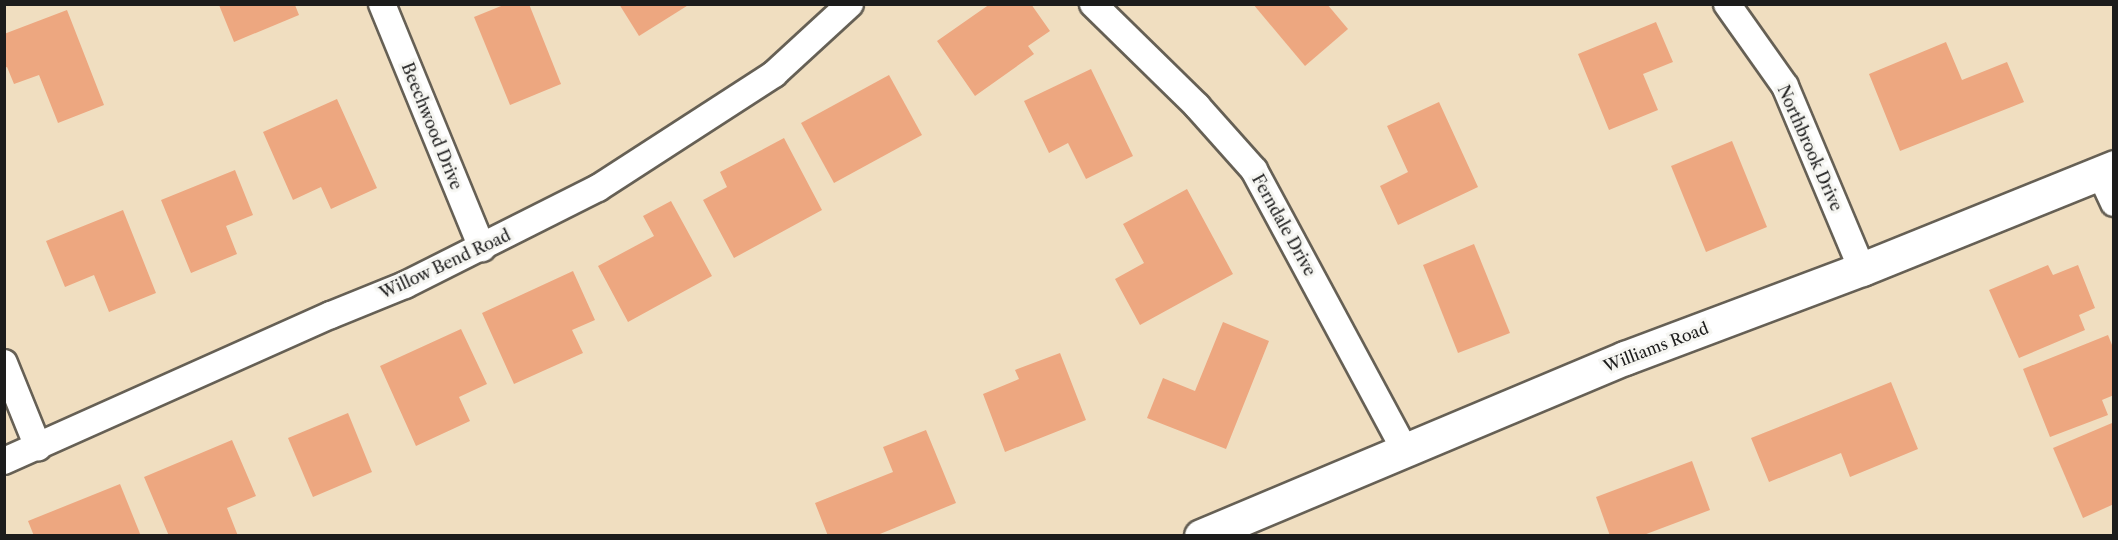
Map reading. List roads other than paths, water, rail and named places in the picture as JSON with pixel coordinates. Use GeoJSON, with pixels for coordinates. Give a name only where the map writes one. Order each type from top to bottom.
{"type":"FeatureCollection","features":[{"type":"Feature","properties":{"kind":"street","name":"Beechwood Drive"},"geometry":{"type":"LineString","coordinates":[[382,4],[482,248]]}},
{"type":"Feature","properties":{"kind":"street","name":"Willow Bend Road"},"geometry":{"type":"LineString","coordinates":[[4,461],[331,315],[405,285],[598,188],[774,74],[850,4]]}},
{"type":"Feature","properties":{"kind":"street","name":"Ferndale Drive"},"geometry":{"type":"LineString","coordinates":[[1093,4],[1197,106],[1254,170],[1406,452]]}},
{"type":"Feature","properties":{"kind":"street","name":"Northbrook Drive"},"geometry":{"type":"LineString","coordinates":[[1727,4],[1785,86],[1862,269]]}},
{"type":"Feature","properties":{"kind":"street","name":"Williams Road"},"geometry":{"type":"LineString","coordinates":[[1201,536],[1406,452],[1625,358],[1862,269],[2107,170]]}},
{"type":"Feature","properties":{"kind":"street"},"geometry":{"type":"LineString","coordinates":[[2107,170],[2114,203]]}},
{"type":"Feature","properties":{"kind":"street"},"geometry":{"type":"LineString","coordinates":[[4,363],[38,447]]}}]}
